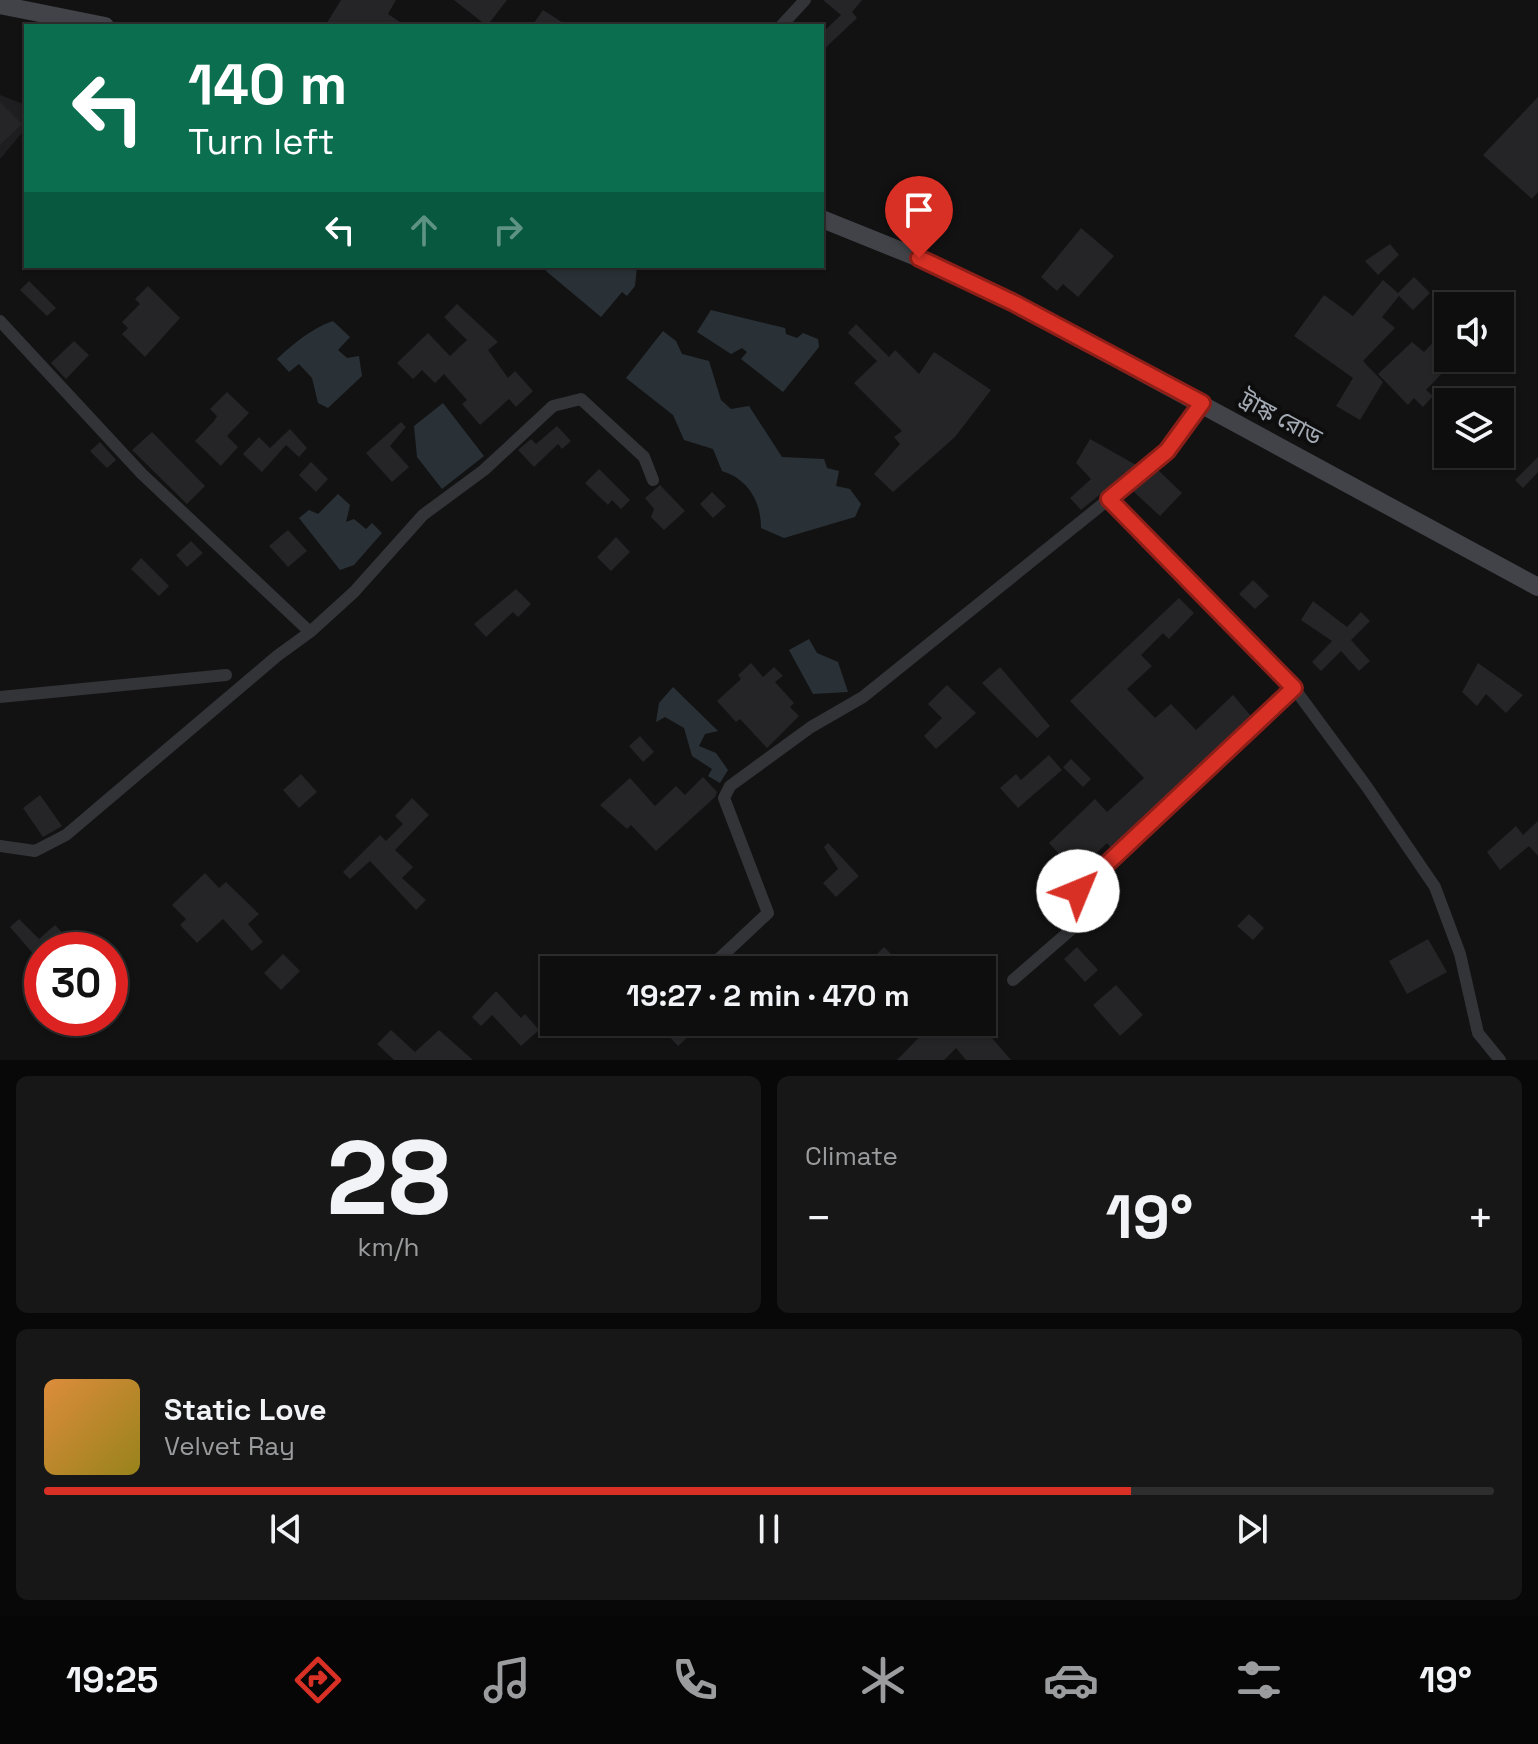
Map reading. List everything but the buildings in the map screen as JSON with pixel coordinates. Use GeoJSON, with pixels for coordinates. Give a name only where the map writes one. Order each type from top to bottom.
{"type":"FeatureCollection","features":[{"type":"Feature","properties":{"kind":"main road"},"geometry":{"type":"LineString","coordinates":[[0,5],[95,24]]}},
{"type":"Feature","properties":{"kind":"main road","name":"ট্রাঙ্ক রোড"},"geometry":{"type":"LineString","coordinates":[[824,220],[919,258],[1001,297],[1538,587]]}},
{"type":"Feature","properties":{"kind":"street"},"geometry":{"type":"LineString","coordinates":[[783,24],[805,0]]}},
{"type":"Feature","properties":{"kind":"street"},"geometry":{"type":"LineString","coordinates":[[0,321],[142,474],[310,632]]}},
{"type":"Feature","properties":{"kind":"street"},"geometry":{"type":"LineString","coordinates":[[0,846],[35,851],[66,835],[277,656],[310,632],[354,592],[423,515],[484,470],[553,406],[581,399],[644,457],[653,480]]}},
{"type":"Feature","properties":{"kind":"street"},"geometry":{"type":"LineString","coordinates":[[722,956],[768,913],[724,798],[730,786],[811,727],[863,697],[1109,499],[1167,451],[1202,403]]}},
{"type":"Feature","properties":{"kind":"street"},"geometry":{"type":"LineString","coordinates":[[1109,499],[1294,688],[1435,887],[1460,954],[1478,1033],[1500,1060]]}},
{"type":"Feature","properties":{"kind":"street"},"geometry":{"type":"LineString","coordinates":[[0,697],[226,675]]}},
{"type":"Feature","properties":{"kind":"street"},"geometry":{"type":"LineString","coordinates":[[1013,980],[1081,921],[1078,891],[1294,688]]}},
{"type":"Feature","properties":{"kind":"shaded area"},"geometry":{"type":"Polygon","coordinates":[[[0,95],[24,104],[24,130],[0,159],[0,95]]]}},
{"type":"Feature","properties":{"kind":"shaded area"},"geometry":{"type":"Polygon","coordinates":[[[547,268],[637,268],[635,286],[627,296],[622,292],[601,317],[546,271],[547,268]]]}},
{"type":"Feature","properties":{"kind":"shaded area"},"geometry":{"type":"Polygon","coordinates":[[[711,310],[785,328],[786,334],[797,338],[803,333],[818,339],[819,347],[783,392],[741,359],[747,352],[742,348],[731,354],[697,332],[711,310]]]}},
{"type":"Feature","properties":{"kind":"shaded area"},"geometry":{"type":"Polygon","coordinates":[[[333,321],[350,337],[338,350],[347,358],[359,356],[362,376],[328,408],[318,403],[312,378],[299,364],[289,372],[277,359],[310,332],[333,321]]]}},
{"type":"Feature","properties":{"kind":"shaded area"},"geometry":{"type":"Polygon","coordinates":[[[663,331],[676,341],[682,354],[709,361],[721,400],[731,409],[749,406],[782,457],[824,459],[827,468],[839,471],[836,486],[850,489],[861,504],[855,517],[784,538],[761,528],[756,500],[746,485],[722,471],[713,449],[684,440],[673,415],[626,378],[663,331]]]}},
{"type":"Feature","properties":{"kind":"shaded area"},"geometry":{"type":"Polygon","coordinates":[[[443,403],[484,456],[442,489],[417,457],[414,426],[443,403]]]}},
{"type":"Feature","properties":{"kind":"shaded area"},"geometry":{"type":"Polygon","coordinates":[[[338,494],[350,505],[346,522],[354,519],[366,529],[372,523],[382,533],[354,565],[340,570],[299,518],[309,510],[318,514],[338,494]]]}},
{"type":"Feature","properties":{"kind":"shaded area"},"geometry":{"type":"Polygon","coordinates":[[[809,639],[817,653],[838,662],[848,692],[813,694],[789,650],[809,639]]]}},
{"type":"Feature","properties":{"kind":"shaded area"},"geometry":{"type":"Polygon","coordinates":[[[673,687],[718,731],[705,734],[699,746],[716,753],[728,770],[720,783],[708,776],[712,769],[692,756],[684,728],[665,717],[656,722],[659,703],[673,687]]]}},
{"type":"Feature","properties":{"kind":"route"},"geometry":{"type":"LineString","coordinates":[[919,258],[1014,303],[1202,403],[1167,451],[1109,499],[1294,688],[1078,891]]}}]}
